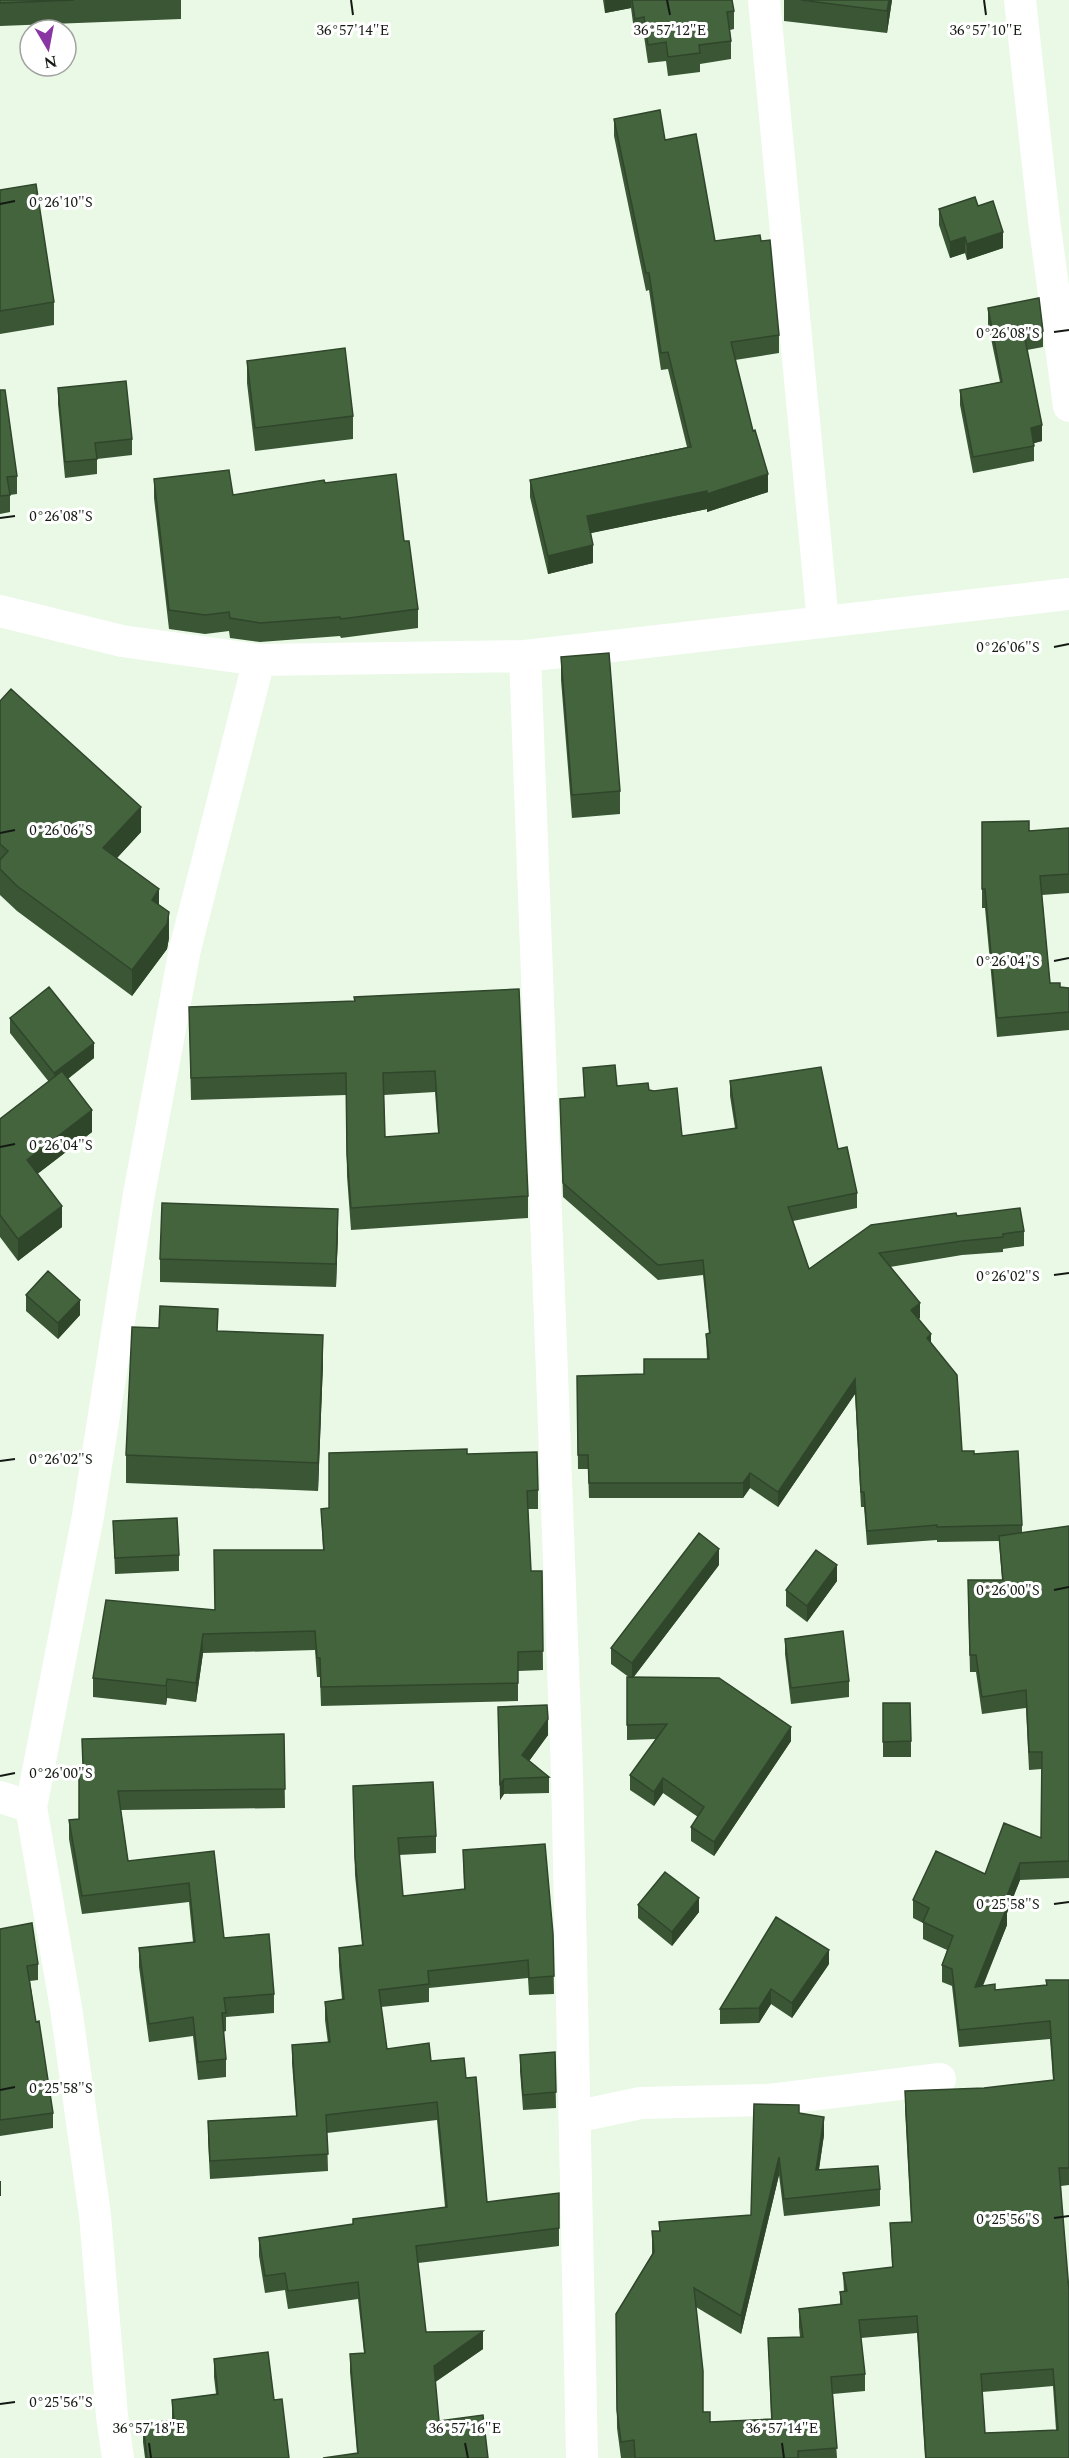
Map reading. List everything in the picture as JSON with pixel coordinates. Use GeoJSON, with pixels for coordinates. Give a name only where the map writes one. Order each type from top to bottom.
{"type":"FeatureCollection","features":[{"type":"Feature","properties":{"kind":"street"},"geometry":{"type":"LineString","coordinates":[[764,0],[823,622]]}},
{"type":"Feature","properties":{"kind":"street"},"geometry":{"type":"LineString","coordinates":[[1020,0],[1044,220],[1069,406]]}},
{"type":"Feature","properties":{"kind":"street"},"geometry":{"type":"LineString","coordinates":[[0,611],[122,641],[259,660],[525,656],[1069,594]]}},
{"type":"Feature","properties":{"kind":"street"},"geometry":{"type":"LineString","coordinates":[[525,656],[567,1773],[582,2458]]}},
{"type":"Feature","properties":{"kind":"street"},"geometry":{"type":"LineString","coordinates":[[118,2458],[95,2215],[66,2008],[31,1807],[88,1516],[139,1194],[185,949],[259,660]]}},
{"type":"Feature","properties":{"kind":"street"},"geometry":{"type":"LineString","coordinates":[[0,1797],[31,1807]]}},
{"type":"Feature","properties":{"kind":"street"},"geometry":{"type":"LineString","coordinates":[[575,2117],[640,2103],[769,2100],[940,2079]]}},
{"type":"Feature","properties":{"kind":"building"},"geometry":{"type":"Polygon","coordinates":[[[0,0],[74,0],[0,3],[0,0]]]}},
{"type":"Feature","properties":{"kind":"building"},"geometry":{"type":"Polygon","coordinates":[[[632,0],[732,0],[734,11],[727,12],[731,41],[699,45],[700,53],[668,57],[666,42],[648,45],[644,17],[635,19],[632,0]]]}},
{"type":"Feature","properties":{"kind":"building"},"geometry":{"type":"Polygon","coordinates":[[[801,0],[889,0],[887,11],[801,0]]]}},
{"type":"Feature","properties":{"kind":"building"},"geometry":{"type":"Polygon","coordinates":[[[660,110],[665,140],[696,134],[715,241],[760,235],[761,241],[770,240],[779,335],[731,342],[753,431],[755,430],[768,474],[707,494],[707,491],[587,516],[593,545],[548,556],[530,480],[691,447],[668,352],[661,353],[649,273],[646,273],[614,119],[660,110]]]}},
{"type":"Feature","properties":{"kind":"building"},"geometry":{"type":"Polygon","coordinates":[[[36,184],[54,302],[0,311],[0,190],[36,184]]]}},
{"type":"Feature","properties":{"kind":"building"},"geometry":{"type":"Polygon","coordinates":[[[975,197],[978,206],[993,201],[1003,232],[967,244],[965,237],[950,242],[939,209],[975,197]]]}},
{"type":"Feature","properties":{"kind":"building"},"geometry":{"type":"Polygon","coordinates":[[[1039,298],[1043,331],[1024,334],[1042,425],[1031,428],[1034,446],[973,457],[960,390],[1002,382],[988,308],[1039,298]]]}},
{"type":"Feature","properties":{"kind":"building"},"geometry":{"type":"Polygon","coordinates":[[[345,348],[353,416],[255,428],[247,361],[345,348]]]}},
{"type":"Feature","properties":{"kind":"building"},"geometry":{"type":"Polygon","coordinates":[[[126,381],[132,439],[95,443],[97,459],[65,462],[58,388],[126,381]]]}},
{"type":"Feature","properties":{"kind":"building"},"geometry":{"type":"Polygon","coordinates":[[[0,390],[5,390],[17,476],[7,477],[10,495],[0,496],[0,390]]]}},
{"type":"Feature","properties":{"kind":"building"},"geometry":{"type":"Polygon","coordinates":[[[229,470],[233,495],[324,480],[325,483],[396,474],[404,541],[409,541],[418,609],[341,619],[340,617],[260,623],[230,618],[229,612],[205,615],[169,610],[154,479],[229,470]]]}},
{"type":"Feature","properties":{"kind":"building"},"geometry":{"type":"Polygon","coordinates":[[[609,653],[620,791],[572,795],[561,657],[609,653]]]}},
{"type":"Feature","properties":{"kind":"building"},"geometry":{"type":"Polygon","coordinates":[[[11,689],[141,807],[103,848],[159,889],[152,900],[169,912],[167,924],[132,970],[17,886],[0,869],[0,860],[8,851],[0,844],[0,701],[11,689]]]}},
{"type":"Feature","properties":{"kind":"building"},"geometry":{"type":"Polygon","coordinates":[[[1029,821],[1029,831],[1069,828],[1069,874],[1040,876],[1050,983],[1060,983],[1060,987],[1069,988],[1069,1012],[997,1018],[985,889],[982,889],[982,822],[1029,821]]]}},
{"type":"Feature","properties":{"kind":"building"},"geometry":{"type":"Polygon","coordinates":[[[49,987],[94,1043],[54,1073],[10,1018],[49,987]]]}},
{"type":"Feature","properties":{"kind":"building"},"geometry":{"type":"Polygon","coordinates":[[[519,989],[528,1196],[351,1208],[347,1154],[346,1073],[191,1078],[189,1007],[355,1001],[354,997],[519,989]],[[435,1071],[383,1073],[385,1137],[439,1133],[435,1071]]]}},
{"type":"Feature","properties":{"kind":"building"},"geometry":{"type":"Polygon","coordinates":[[[615,1065],[617,1086],[648,1083],[649,1090],[654,1091],[677,1088],[682,1136],[737,1128],[730,1081],[821,1067],[838,1149],[847,1147],[857,1193],[788,1207],[809,1269],[871,1225],[956,1213],[957,1216],[1020,1208],[1024,1231],[1003,1234],[1003,1237],[879,1253],[920,1303],[911,1310],[931,1334],[927,1338],[957,1375],[962,1451],[974,1451],[974,1454],[1018,1451],[1022,1525],[937,1527],[937,1525],[867,1531],[864,1492],[861,1492],[855,1379],[778,1492],[750,1473],[743,1483],[589,1483],[588,1455],[578,1455],[577,1376],[644,1374],[644,1359],[709,1359],[706,1334],[710,1333],[703,1260],[658,1265],[563,1183],[560,1099],[585,1097],[583,1068],[615,1065]]]}},
{"type":"Feature","properties":{"kind":"building"},"geometry":{"type":"Polygon","coordinates":[[[62,1071],[92,1110],[27,1160],[62,1206],[18,1239],[0,1215],[0,1119],[62,1071]]]}},
{"type":"Feature","properties":{"kind":"building"},"geometry":{"type":"Polygon","coordinates":[[[162,1203],[338,1209],[336,1264],[160,1259],[162,1203]]]}},
{"type":"Feature","properties":{"kind":"building"},"geometry":{"type":"Polygon","coordinates":[[[48,1271],[80,1300],[58,1323],[26,1295],[48,1271]]]}},
{"type":"Feature","properties":{"kind":"building"},"geometry":{"type":"Polygon","coordinates":[[[160,1306],[218,1309],[217,1331],[323,1335],[318,1463],[126,1455],[132,1327],[159,1328],[160,1306]]]}},
{"type":"Feature","properties":{"kind":"building"},"geometry":{"type":"Polygon","coordinates":[[[467,1449],[467,1454],[537,1452],[538,1490],[527,1491],[531,1571],[542,1571],[543,1651],[518,1652],[518,1683],[321,1687],[320,1658],[317,1658],[315,1631],[203,1634],[196,1683],[167,1679],[166,1686],[93,1678],[106,1600],[215,1610],[214,1550],[324,1550],[321,1509],[329,1508],[329,1453],[467,1449]]]}},
{"type":"Feature","properties":{"kind":"building"},"geometry":{"type":"Polygon","coordinates":[[[177,1518],[179,1555],[115,1558],[113,1521],[177,1518]]]}},
{"type":"Feature","properties":{"kind":"building"},"geometry":{"type":"Polygon","coordinates":[[[1069,1526],[1069,1861],[1020,1863],[1003,1906],[1007,1907],[975,1987],[995,1984],[995,1990],[1047,1985],[1046,1980],[1069,1980],[1069,2168],[1059,2168],[1069,2291],[1069,2458],[926,2458],[917,2316],[859,2320],[865,2374],[831,2377],[837,2448],[798,2451],[798,2458],[635,2458],[634,2440],[621,2442],[617,2410],[616,2314],[654,2252],[652,2231],[660,2231],[659,2222],[751,2215],[754,2104],[799,2105],[799,2113],[824,2117],[816,2170],[878,2166],[880,2189],[784,2199],[779,2157],[741,2316],[694,2288],[703,2371],[703,2412],[710,2412],[710,2422],[772,2419],[768,2338],[803,2337],[799,2309],[842,2304],[840,2292],[847,2291],[843,2273],[893,2267],[890,2223],[912,2222],[905,2091],[984,2088],[1054,2080],[1050,2021],[959,2030],[952,1969],[942,1965],[953,1936],[923,1922],[929,1908],[913,1900],[936,1851],[985,1874],[1004,1823],[1041,1838],[1042,1752],[1029,1752],[1026,1690],[982,1697],[976,1655],[970,1655],[968,1580],[1003,1580],[999,1536],[1069,1526]],[[1053,2369],[981,2374],[985,2433],[1058,2430],[1053,2369]]]}},
{"type":"Feature","properties":{"kind":"building"},"geometry":{"type":"Polygon","coordinates":[[[699,1533],[719,1549],[632,1663],[611,1648],[699,1533]]]}},
{"type":"Feature","properties":{"kind":"building"},"geometry":{"type":"Polygon","coordinates":[[[816,1550],[837,1565],[807,1606],[786,1590],[816,1550]]]}},
{"type":"Feature","properties":{"kind":"building"},"geometry":{"type":"Polygon","coordinates":[[[843,1631],[849,1681],[791,1688],[785,1639],[843,1631]]]}},
{"type":"Feature","properties":{"kind":"building"},"geometry":{"type":"Polygon","coordinates":[[[627,1677],[719,1678],[791,1727],[714,1842],[691,1827],[704,1807],[663,1778],[654,1792],[630,1775],[667,1724],[627,1725],[627,1677]]]}},
{"type":"Feature","properties":{"kind":"building"},"geometry":{"type":"Polygon","coordinates":[[[883,1703],[910,1703],[911,1741],[883,1742],[883,1703]]]}},
{"type":"Feature","properties":{"kind":"building"},"geometry":{"type":"Polygon","coordinates":[[[547,1705],[548,1719],[522,1755],[549,1777],[504,1779],[500,1784],[498,1707],[547,1705]]]}},
{"type":"Feature","properties":{"kind":"building"},"geometry":{"type":"Polygon","coordinates":[[[284,1734],[285,1789],[118,1791],[128,1861],[214,1851],[224,1938],[269,1934],[274,1994],[224,1998],[226,2013],[222,2013],[226,2059],[198,2062],[193,2017],[149,2024],[139,1948],[195,1942],[189,1883],[82,1896],[69,1820],[79,1819],[79,1765],[83,1765],[82,1739],[284,1734]]]}},
{"type":"Feature","properties":{"kind":"building"},"geometry":{"type":"Polygon","coordinates":[[[433,1782],[436,1836],[398,1838],[403,1896],[465,1889],[463,1850],[545,1844],[553,1934],[554,1976],[529,1978],[528,1960],[428,1971],[429,1984],[379,1990],[387,2049],[429,2043],[431,2061],[464,2058],[466,2078],[476,2077],[487,2202],[559,2193],[559,2228],[416,2246],[426,2332],[483,2331],[434,2366],[439,2421],[483,2415],[488,2458],[323,2458],[358,2453],[350,2354],[365,2353],[358,2282],[288,2291],[285,2273],[265,2276],[259,2238],[353,2224],[353,2219],[447,2207],[437,2102],[326,2115],[328,2154],[210,2161],[208,2121],[297,2116],[292,2045],[330,2042],[325,2002],[344,1999],[339,1948],[363,1945],[355,1857],[353,1786],[433,1782]]]}},
{"type":"Feature","properties":{"kind":"building"},"geometry":{"type":"Polygon","coordinates":[[[665,1872],[699,1898],[672,1932],[638,1905],[665,1872]]]}},
{"type":"Feature","properties":{"kind":"building"},"geometry":{"type":"Polygon","coordinates":[[[776,1917],[829,1950],[792,2003],[771,1989],[759,2008],[720,2009],[776,1917]]]}},
{"type":"Feature","properties":{"kind":"building"},"geometry":{"type":"Polygon","coordinates":[[[32,1923],[38,1964],[27,1966],[36,2022],[39,2021],[53,2113],[0,2120],[0,1929],[32,1923]]]}},
{"type":"Feature","properties":{"kind":"building"},"geometry":{"type":"Polygon","coordinates":[[[555,2052],[556,2092],[523,2095],[520,2055],[555,2052]]]}},
{"type":"Feature","properties":{"kind":"building"},"geometry":{"type":"Polygon","coordinates":[[[268,2352],[274,2400],[282,2399],[289,2458],[147,2458],[143,2424],[174,2420],[172,2400],[218,2394],[214,2359],[268,2352]]]}}]}
